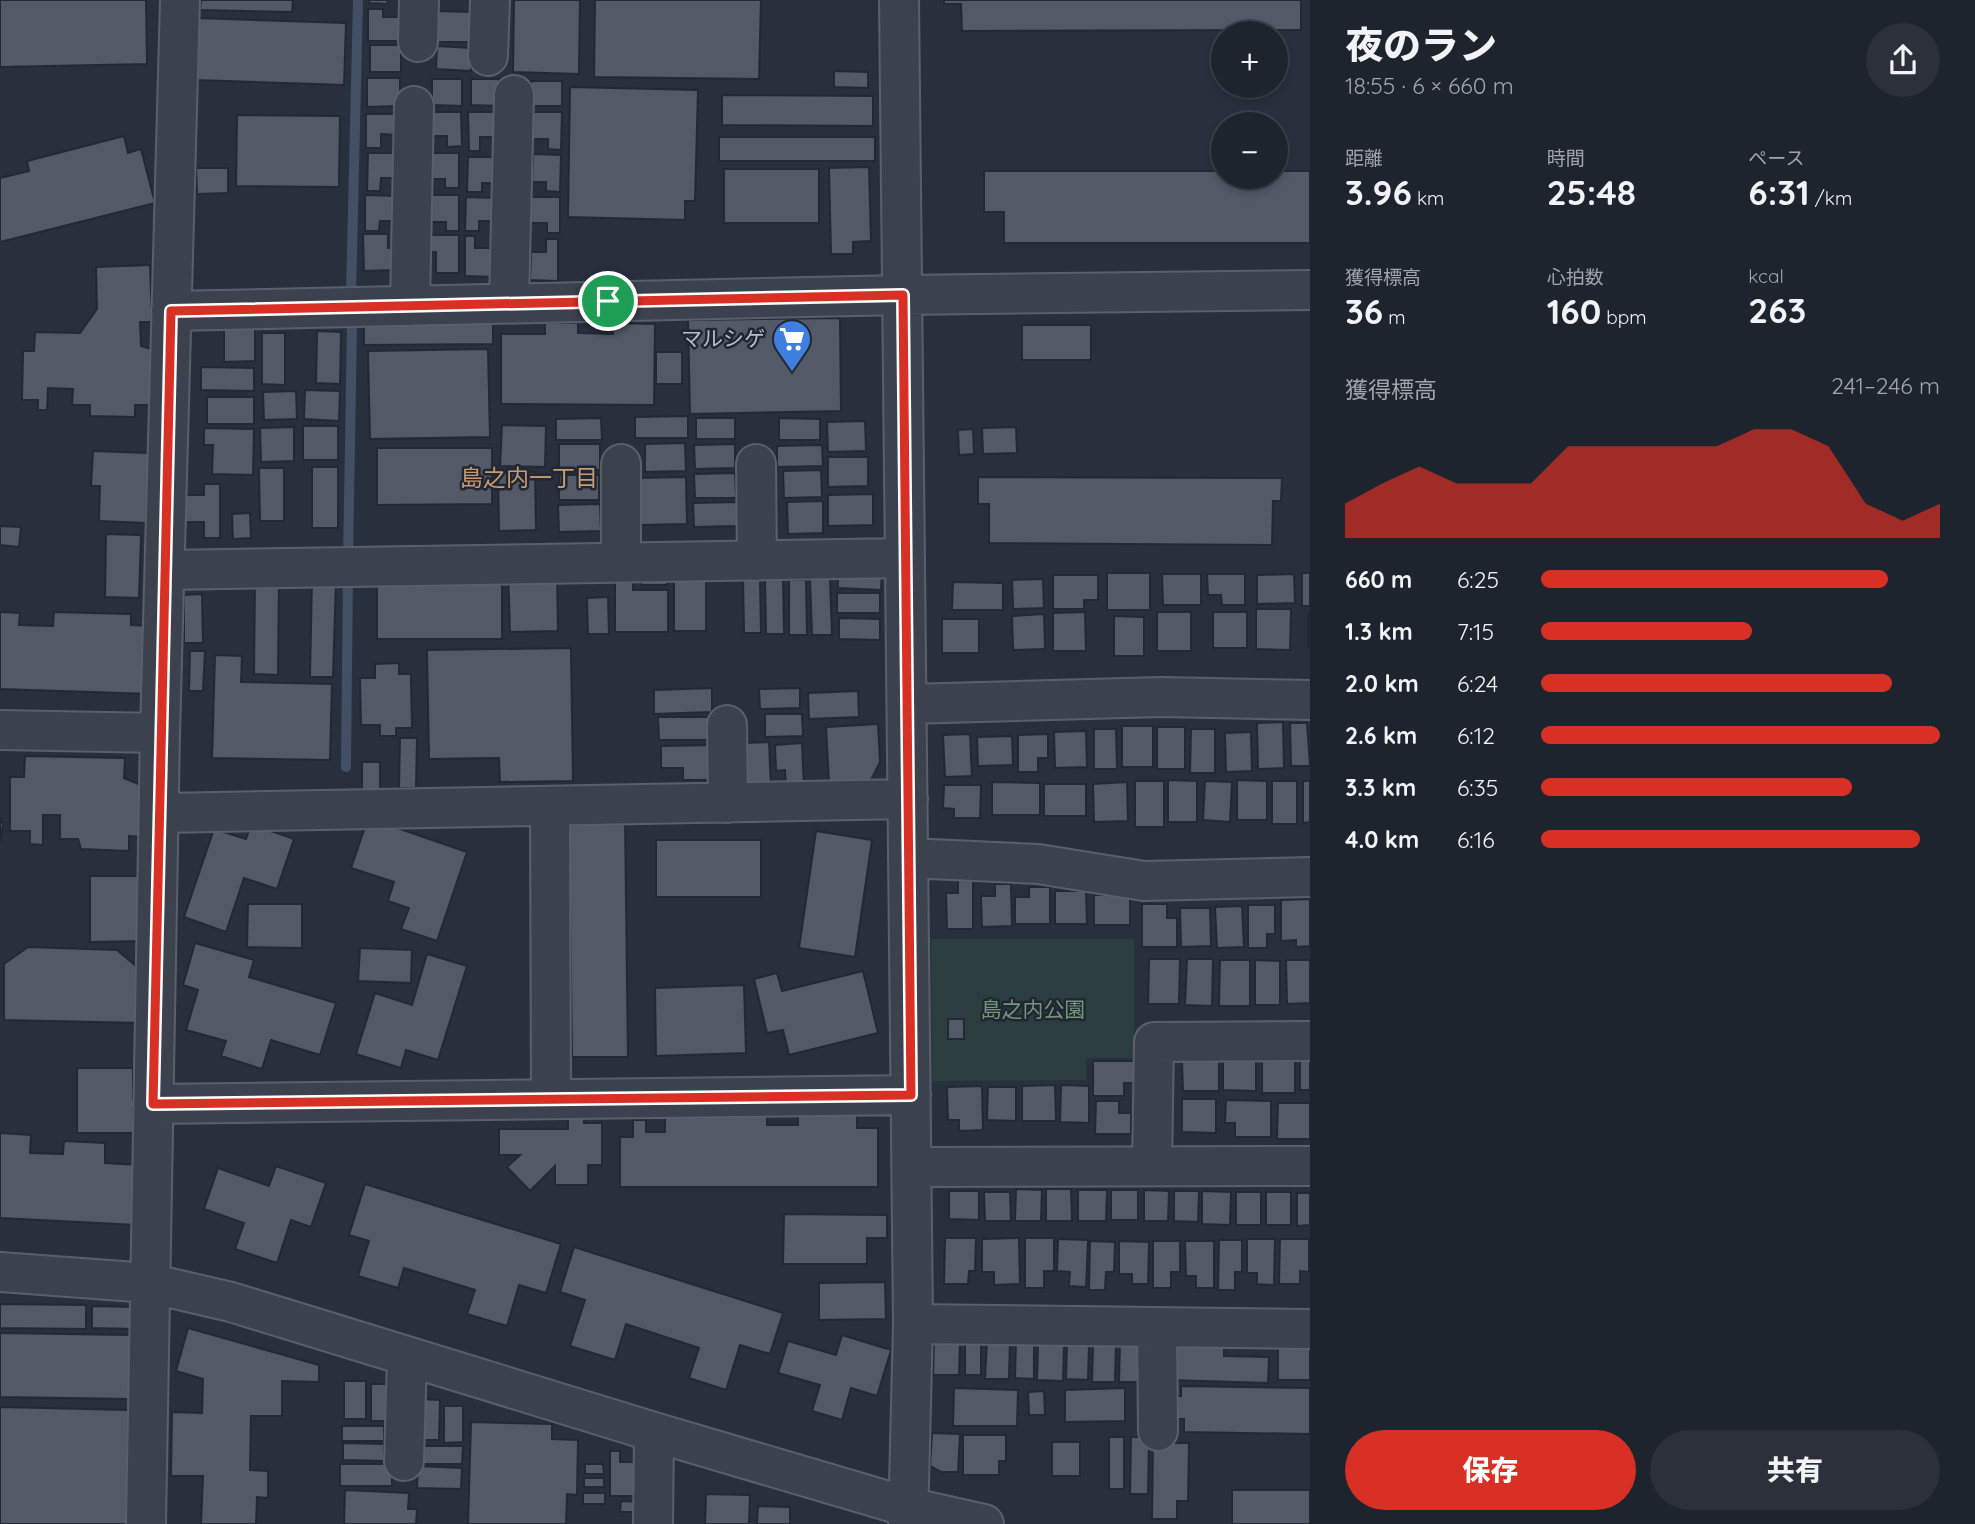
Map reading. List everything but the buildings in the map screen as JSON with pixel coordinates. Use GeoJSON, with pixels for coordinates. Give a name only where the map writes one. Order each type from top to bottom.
{"type":"FeatureCollection","features":[{"type":"Feature","properties":{"kind":"street"},"geometry":{"type":"LineString","coordinates":[[146,1524],[160,733],[180,0]]}},
{"type":"Feature","properties":{"kind":"street"},"geometry":{"type":"LineString","coordinates":[[418,42],[419,0]]}},
{"type":"Feature","properties":{"kind":"street"},"geometry":{"type":"LineString","coordinates":[[488,56],[490,0]]}},
{"type":"Feature","properties":{"kind":"street"},"geometry":{"type":"LineString","coordinates":[[899,0],[913,1324],[908,1515]]}},
{"type":"Feature","properties":{"kind":"street"},"geometry":{"type":"LineString","coordinates":[[509,303],[514,95]]}},
{"type":"Feature","properties":{"kind":"street"},"geometry":{"type":"LineString","coordinates":[[410,306],[414,106]]}},
{"type":"Feature","properties":{"kind":"street"},"geometry":{"type":"LineString","coordinates":[[171,311],[903,295],[1310,290]]}},
{"type":"Feature","properties":{"kind":"street"},"geometry":{"type":"LineString","coordinates":[[621,464],[621,563]]}},
{"type":"Feature","properties":{"kind":"street"},"geometry":{"type":"LineString","coordinates":[[756,464],[757,561]]}},
{"type":"Feature","properties":{"kind":"street"},"geometry":{"type":"LineString","coordinates":[[165,570],[905,558]]}},
{"type":"Feature","properties":{"kind":"street"},"geometry":{"type":"LineString","coordinates":[[907,705],[1161,697],[1310,700]]}},
{"type":"Feature","properties":{"kind":"street"},"geometry":{"type":"LineString","coordinates":[[727,725],[728,803]]}},
{"type":"Feature","properties":{"kind":"street"},"geometry":{"type":"LineString","coordinates":[[0,730],[160,733]]}},
{"type":"Feature","properties":{"kind":"street"},"geometry":{"type":"LineString","coordinates":[[160,813],[908,799]]}},
{"type":"Feature","properties":{"kind":"street"},"geometry":{"type":"LineString","coordinates":[[550,806],[551,1099]]}},
{"type":"Feature","properties":{"kind":"street"},"geometry":{"type":"LineString","coordinates":[[908,858],[1038,864],[1144,881],[1310,877]]}},
{"type":"Feature","properties":{"kind":"street"},"geometry":{"type":"LineString","coordinates":[[1152,1166],[1154,1042],[1310,1041]]}},
{"type":"Feature","properties":{"kind":"street"},"geometry":{"type":"LineString","coordinates":[[153,1104],[911,1095]]}},
{"type":"Feature","properties":{"kind":"street"},"geometry":{"type":"LineString","coordinates":[[912,1167],[1310,1166]]}},
{"type":"Feature","properties":{"kind":"street"},"geometry":{"type":"LineString","coordinates":[[0,1272],[149,1283],[231,1302],[654,1432],[908,1515],[984,1524]]}},
{"type":"Feature","properties":{"kind":"street"},"geometry":{"type":"LineString","coordinates":[[913,1324],[1310,1329]]}},
{"type":"Feature","properties":{"kind":"street"},"geometry":{"type":"LineString","coordinates":[[1157,1327],[1158,1431]]}},
{"type":"Feature","properties":{"kind":"street"},"geometry":{"type":"LineString","coordinates":[[404,1461],[407,1356]]}},
{"type":"Feature","properties":{"kind":"street"},"geometry":{"type":"LineString","coordinates":[[653,1524],[654,1432]]}},
{"type":"Feature","properties":{"kind":"green space","name":"島之内公園"},"geometry":{"type":"Polygon","coordinates":[[[931,939],[1134,939],[1134,1058],[1086,1058],[1086,1080],[932,1081],[931,939]]]}},
{"type":"Feature","properties":{"kind":"waterway"},"geometry":{"type":"LineString","coordinates":[[351,294],[358,0]]}},
{"type":"Feature","properties":{"kind":"waterway"},"geometry":{"type":"LineString","coordinates":[[348,560],[352,326]]}},
{"type":"Feature","properties":{"kind":"waterway"},"geometry":{"type":"LineString","coordinates":[[346,767],[348,575]]}},
{"type":"Feature","properties":{"kind":"place","name":"マルシゲ"},"geometry":{"type":"Point","coordinates":[792,373]}},
{"type":"Feature","properties":{"kind":"district","name":"島之内一丁目"},"geometry":{"type":"Point","coordinates":[529,478]}},
{"type":"Feature","properties":{"kind":"route"},"geometry":{"type":"LineString","coordinates":[[903,295],[911,1095],[153,1104],[171,311],[608,301],[903,295]]}}]}
